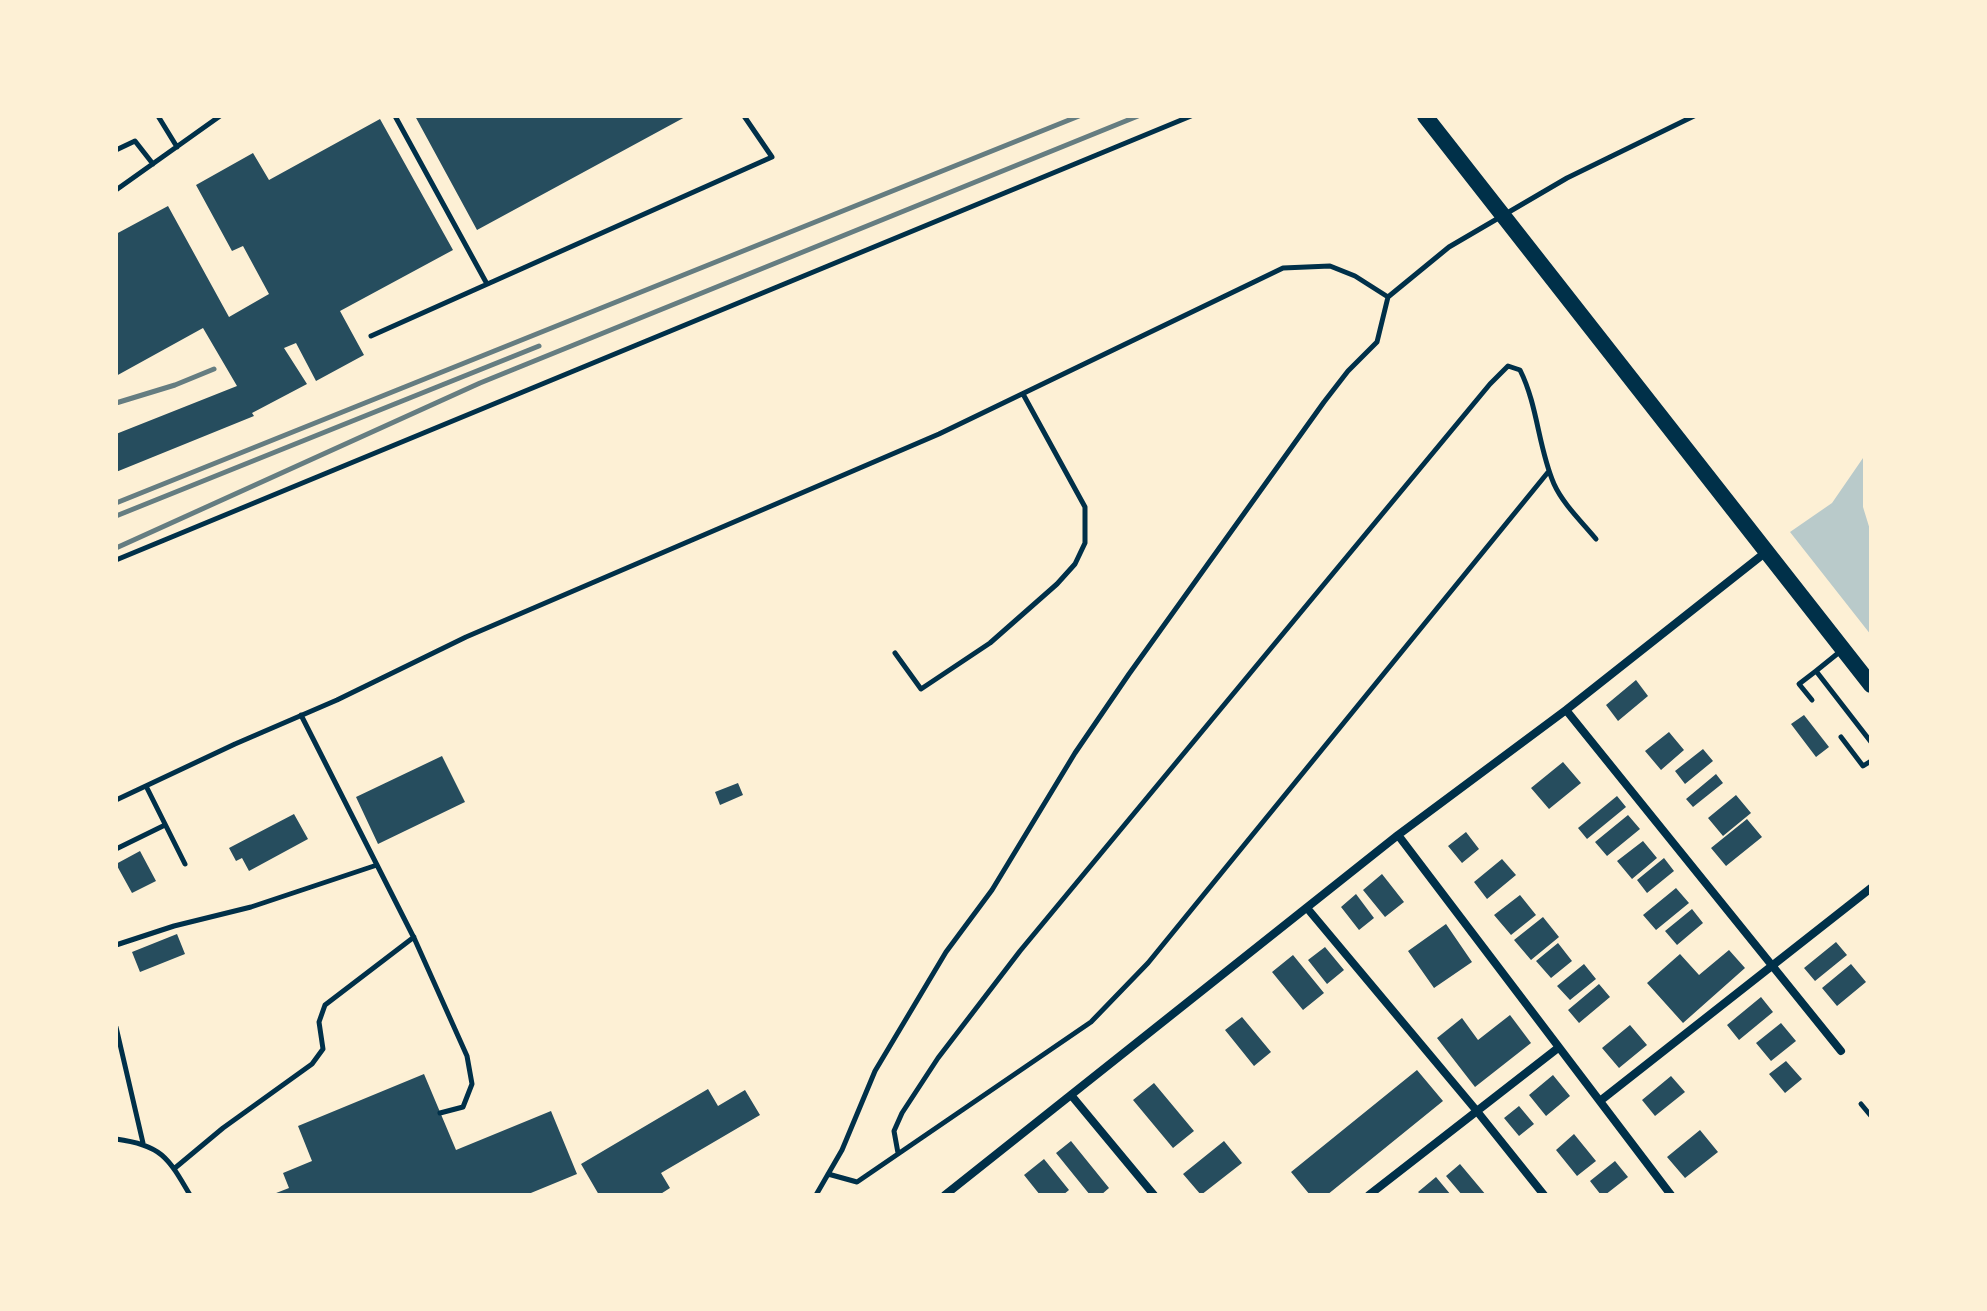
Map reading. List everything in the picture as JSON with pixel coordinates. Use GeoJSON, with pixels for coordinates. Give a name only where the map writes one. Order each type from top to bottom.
{"type":"FeatureCollection","features":[{"type":"Feature","properties":{"kind":"main road"},"geometry":{"type":"LineString","coordinates":[[1425,116],[1871,685]]}},
{"type":"Feature","properties":{"kind":"street"},"geometry":{"type":"LineString","coordinates":[[945,1195],[1398,835],[1566,710],[1766,552]]}},
{"type":"Feature","properties":{"kind":"street"},"geometry":{"type":"LineString","coordinates":[[1566,710],[1841,1051]]}},
{"type":"Feature","properties":{"kind":"street"},"geometry":{"type":"LineString","coordinates":[[1398,835],[1671,1195]]}},
{"type":"Feature","properties":{"kind":"street"},"geometry":{"type":"LineString","coordinates":[[1600,1101],[1871,888]]}},
{"type":"Feature","properties":{"kind":"street"},"geometry":{"type":"LineString","coordinates":[[1307,908],[1544,1195]]}},
{"type":"Feature","properties":{"kind":"street"},"geometry":{"type":"LineString","coordinates":[[1369,1195],[1558,1048]]}},
{"type":"Feature","properties":{"kind":"street"},"geometry":{"type":"LineString","coordinates":[[1071,1095],[1154,1195]]}},
{"type":"Feature","properties":{"kind":"lane"},"geometry":{"type":"LineString","coordinates":[[158,116],[177,147]]}},
{"type":"Feature","properties":{"kind":"lane"},"geometry":{"type":"LineString","coordinates":[[116,190],[220,116]]}},
{"type":"Feature","properties":{"kind":"lane"},"geometry":{"type":"LineString","coordinates":[[395,116],[487,284]]}},
{"type":"Feature","properties":{"kind":"lane"},"geometry":{"type":"LineString","coordinates":[[371,336],[772,157],[744,116]]}},
{"type":"Feature","properties":{"kind":"lane"},"geometry":{"type":"LineString","coordinates":[[116,560],[1191,116]]}},
{"type":"Feature","properties":{"kind":"lane"},"geometry":{"type":"LineString","coordinates":[[816,1195],[842,1150],[875,1071],[946,952],[992,890],[1075,753],[1129,674],[1324,402],[1348,371],[1377,342],[1388,297],[1449,247],[1567,178],[1694,116]]}},
{"type":"Feature","properties":{"kind":"lane"},"geometry":{"type":"LineString","coordinates":[[116,150],[135,141],[153,164]]}},
{"type":"Feature","properties":{"kind":"lane"},"geometry":{"type":"LineString","coordinates":[[116,800],[466,637],[939,434],[1283,268],[1330,266],[1355,276],[1388,297]]}},
{"type":"Feature","properties":{"kind":"lane"},"geometry":{"type":"LineString","coordinates":[[898,1153],[894,1131],[902,1113],[938,1058],[1020,951],[1508,366],[1520,370],[1529,389],[1541,445],[1555,487],[1596,539]]}},
{"type":"Feature","properties":{"kind":"lane"},"geometry":{"type":"LineString","coordinates":[[895,653],[921,689],[990,643],[1057,584],[1080,554],[1085,543],[1085,507],[1023,394]]}},
{"type":"Feature","properties":{"kind":"lane"},"geometry":{"type":"LineString","coordinates":[[828,1174],[857,1182],[1091,1022],[1148,963],[1549,470]]}},
{"type":"Feature","properties":{"kind":"lane"},"geometry":{"type":"LineString","coordinates":[[1812,700],[1799,684],[1843,650]]}},
{"type":"Feature","properties":{"kind":"lane"},"geometry":{"type":"LineString","coordinates":[[1816,671],[1871,742]]}},
{"type":"Feature","properties":{"kind":"lane"},"geometry":{"type":"LineString","coordinates":[[301,715],[414,937],[467,1056],[472,1084],[463,1107],[440,1113]]}},
{"type":"Feature","properties":{"kind":"lane"},"geometry":{"type":"LineString","coordinates":[[1841,737],[1863,766],[1871,761]]}},
{"type":"Feature","properties":{"kind":"lane"},"geometry":{"type":"LineString","coordinates":[[146,786],[185,864]]}},
{"type":"Feature","properties":{"kind":"lane"},"geometry":{"type":"LineString","coordinates":[[116,849],[165,825]]}},
{"type":"Feature","properties":{"kind":"lane"},"geometry":{"type":"LineString","coordinates":[[116,945],[174,926],[251,907],[377,865]]}},
{"type":"Feature","properties":{"kind":"lane"},"geometry":{"type":"LineString","coordinates":[[175,1168],[223,1128],[312,1064],[323,1049],[319,1022],[325,1005],[414,937]]}},
{"type":"Feature","properties":{"kind":"lane"},"geometry":{"type":"LineString","coordinates":[[116,1027],[143,1143]]}},
{"type":"Feature","properties":{"kind":"lane"},"geometry":{"type":"LineString","coordinates":[[1861,1104],[1871,1116]]}},
{"type":"Feature","properties":{"kind":"lane"},"geometry":{"type":"LineString","coordinates":[[116,1139],[143,1143],[172,1162],[190,1195]]}},
{"type":"Feature","properties":{"kind":"shaded area"},"geometry":{"type":"Polygon","coordinates":[[[1863,458],[1863,507],[1871,533],[1871,635],[1790,532],[1832,503],[1863,458]]]}},
{"type":"Feature","properties":{"kind":"building"},"geometry":{"type":"Polygon","coordinates":[[[415,116],[687,116],[477,230],[415,116]]]}},
{"type":"Feature","properties":{"kind":"building"},"geometry":{"type":"Polygon","coordinates":[[[380,119],[453,250],[340,311],[364,355],[316,381],[296,343],[284,348],[307,384],[252,413],[254,416],[116,472],[116,434],[237,386],[203,328],[116,376],[116,234],[168,206],[229,317],[269,294],[243,246],[232,251],[196,185],[253,153],[269,180],[380,119]]]}},
{"type":"Feature","properties":{"kind":"building"},"geometry":{"type":"Polygon","coordinates":[[[1636,680],[1648,696],[1618,721],[1606,705],[1636,680]]]}},
{"type":"Feature","properties":{"kind":"building"},"geometry":{"type":"Polygon","coordinates":[[[1804,715],[1829,747],[1816,757],[1791,724],[1804,715]]]}},
{"type":"Feature","properties":{"kind":"building"},"geometry":{"type":"Polygon","coordinates":[[[1669,732],[1684,750],[1661,770],[1645,751],[1669,732]]]}},
{"type":"Feature","properties":{"kind":"building"},"geometry":{"type":"Polygon","coordinates":[[[1703,749],[1713,761],[1685,784],[1675,771],[1703,749]]]}},
{"type":"Feature","properties":{"kind":"building"},"geometry":{"type":"Polygon","coordinates":[[[442,756],[465,802],[378,844],[356,797],[442,756]]]}},
{"type":"Feature","properties":{"kind":"building"},"geometry":{"type":"Polygon","coordinates":[[[1563,762],[1581,783],[1549,809],[1531,788],[1563,762]]]}},
{"type":"Feature","properties":{"kind":"building"},"geometry":{"type":"Polygon","coordinates":[[[1716,774],[1723,783],[1693,807],[1686,799],[1716,774]]]}},
{"type":"Feature","properties":{"kind":"building"},"geometry":{"type":"Polygon","coordinates":[[[738,783],[743,795],[720,805],[715,792],[738,783]]]}},
{"type":"Feature","properties":{"kind":"building"},"geometry":{"type":"Polygon","coordinates":[[[1736,795],[1751,813],[1723,836],[1708,818],[1736,795]]]}},
{"type":"Feature","properties":{"kind":"building"},"geometry":{"type":"Polygon","coordinates":[[[1617,796],[1626,807],[1587,839],[1578,828],[1617,796]]]}},
{"type":"Feature","properties":{"kind":"building"},"geometry":{"type":"Polygon","coordinates":[[[294,814],[308,839],[249,871],[242,858],[236,861],[229,848],[294,814]]]}},
{"type":"Feature","properties":{"kind":"building"},"geometry":{"type":"Polygon","coordinates":[[[1628,815],[1640,829],[1607,856],[1595,842],[1628,815]]]}},
{"type":"Feature","properties":{"kind":"building"},"geometry":{"type":"Polygon","coordinates":[[[1747,819],[1762,837],[1726,866],[1711,848],[1747,819]]]}},
{"type":"Feature","properties":{"kind":"building"},"geometry":{"type":"Polygon","coordinates":[[[1466,832],[1479,849],[1462,863],[1448,846],[1466,832]]]}},
{"type":"Feature","properties":{"kind":"building"},"geometry":{"type":"Polygon","coordinates":[[[1643,841],[1657,858],[1632,879],[1617,861],[1643,841]]]}},
{"type":"Feature","properties":{"kind":"building"},"geometry":{"type":"Polygon","coordinates":[[[140,851],[156,881],[132,893],[116,864],[140,851]]]}},
{"type":"Feature","properties":{"kind":"building"},"geometry":{"type":"Polygon","coordinates":[[[1664,858],[1674,871],[1647,893],[1637,880],[1664,858]]]}},
{"type":"Feature","properties":{"kind":"building"},"geometry":{"type":"Polygon","coordinates":[[[1502,859],[1516,875],[1487,899],[1474,882],[1502,859]]]}},
{"type":"Feature","properties":{"kind":"building"},"geometry":{"type":"Polygon","coordinates":[[[1382,874],[1404,902],[1385,917],[1363,890],[1382,874]]]}},
{"type":"Feature","properties":{"kind":"building"},"geometry":{"type":"Polygon","coordinates":[[[1676,888],[1689,903],[1656,930],[1643,915],[1676,888]]]}},
{"type":"Feature","properties":{"kind":"building"},"geometry":{"type":"Polygon","coordinates":[[[1356,894],[1374,918],[1359,930],[1341,907],[1356,894]]]}},
{"type":"Feature","properties":{"kind":"building"},"geometry":{"type":"Polygon","coordinates":[[[1520,895],[1536,915],[1511,935],[1494,915],[1520,895]]]}},
{"type":"Feature","properties":{"kind":"building"},"geometry":{"type":"Polygon","coordinates":[[[1692,909],[1703,923],[1677,945],[1665,931],[1692,909]]]}},
{"type":"Feature","properties":{"kind":"building"},"geometry":{"type":"Polygon","coordinates":[[[1543,917],[1559,937],[1531,960],[1514,940],[1543,917]]]}},
{"type":"Feature","properties":{"kind":"building"},"geometry":{"type":"Polygon","coordinates":[[[1446,924],[1472,962],[1434,988],[1408,951],[1446,924]]]}},
{"type":"Feature","properties":{"kind":"building"},"geometry":{"type":"Polygon","coordinates":[[[177,934],[185,954],[140,972],[132,952],[177,934]]]}},
{"type":"Feature","properties":{"kind":"building"},"geometry":{"type":"Polygon","coordinates":[[[1836,942],[1847,955],[1815,981],[1804,968],[1836,942]]]}},
{"type":"Feature","properties":{"kind":"building"},"geometry":{"type":"Polygon","coordinates":[[[1558,943],[1572,961],[1551,978],[1536,961],[1558,943]]]}},
{"type":"Feature","properties":{"kind":"building"},"geometry":{"type":"Polygon","coordinates":[[[1325,947],[1344,970],[1327,984],[1308,960],[1325,947]]]}},
{"type":"Feature","properties":{"kind":"building"},"geometry":{"type":"Polygon","coordinates":[[[1729,950],[1745,968],[1683,1023],[1647,983],[1680,954],[1699,975],[1729,950]]]}},
{"type":"Feature","properties":{"kind":"building"},"geometry":{"type":"Polygon","coordinates":[[[1293,955],[1324,993],[1303,1010],[1272,972],[1293,955]]]}},
{"type":"Feature","properties":{"kind":"building"},"geometry":{"type":"Polygon","coordinates":[[[1584,964],[1596,979],[1570,1000],[1557,986],[1584,964]]]}},
{"type":"Feature","properties":{"kind":"building"},"geometry":{"type":"Polygon","coordinates":[[[1851,964],[1866,982],[1837,1006],[1822,988],[1851,964]]]}},
{"type":"Feature","properties":{"kind":"building"},"geometry":{"type":"Polygon","coordinates":[[[1599,984],[1610,997],[1579,1023],[1568,1010],[1599,984]]]}},
{"type":"Feature","properties":{"kind":"building"},"geometry":{"type":"Polygon","coordinates":[[[1761,997],[1773,1012],[1739,1040],[1727,1025],[1761,997]]]}},
{"type":"Feature","properties":{"kind":"building"},"geometry":{"type":"Polygon","coordinates":[[[1510,1015],[1531,1043],[1475,1087],[1437,1038],[1462,1018],[1478,1040],[1510,1015]]]}},
{"type":"Feature","properties":{"kind":"building"},"geometry":{"type":"Polygon","coordinates":[[[1242,1017],[1271,1052],[1254,1066],[1225,1030],[1242,1017]]]}},
{"type":"Feature","properties":{"kind":"building"},"geometry":{"type":"Polygon","coordinates":[[[1781,1023],[1796,1041],[1771,1061],[1756,1043],[1781,1023]]]}},
{"type":"Feature","properties":{"kind":"building"},"geometry":{"type":"Polygon","coordinates":[[[1630,1025],[1647,1045],[1619,1068],[1602,1048],[1630,1025]]]}},
{"type":"Feature","properties":{"kind":"building"},"geometry":{"type":"Polygon","coordinates":[[[1786,1061],[1802,1079],[1785,1093],[1769,1074],[1786,1061]]]}},
{"type":"Feature","properties":{"kind":"building"},"geometry":{"type":"Polygon","coordinates":[[[1417,1070],[1443,1101],[1327,1195],[1310,1195],[1291,1172],[1417,1070]]]}},
{"type":"Feature","properties":{"kind":"building"},"geometry":{"type":"Polygon","coordinates":[[[424,1074],[456,1150],[551,1111],[577,1174],[526,1195],[271,1195],[289,1188],[283,1173],[312,1161],[298,1126],[424,1074]]]}},
{"type":"Feature","properties":{"kind":"building"},"geometry":{"type":"Polygon","coordinates":[[[1553,1075],[1570,1096],[1546,1116],[1529,1095],[1553,1075]]]}},
{"type":"Feature","properties":{"kind":"building"},"geometry":{"type":"Polygon","coordinates":[[[1671,1076],[1685,1092],[1655,1116],[1642,1100],[1671,1076]]]}},
{"type":"Feature","properties":{"kind":"building"},"geometry":{"type":"Polygon","coordinates":[[[1154,1083],[1194,1131],[1173,1148],[1133,1100],[1154,1083]]]}},
{"type":"Feature","properties":{"kind":"building"},"geometry":{"type":"Polygon","coordinates":[[[708,1089],[718,1106],[745,1090],[760,1115],[661,1173],[670,1188],[659,1195],[599,1195],[581,1164],[708,1089]]]}},
{"type":"Feature","properties":{"kind":"building"},"geometry":{"type":"Polygon","coordinates":[[[1519,1106],[1534,1124],[1519,1136],[1504,1118],[1519,1106]]]}},
{"type":"Feature","properties":{"kind":"building"},"geometry":{"type":"Polygon","coordinates":[[[1700,1130],[1718,1152],[1685,1178],[1667,1157],[1700,1130]]]}},
{"type":"Feature","properties":{"kind":"building"},"geometry":{"type":"Polygon","coordinates":[[[1574,1134],[1596,1161],[1577,1176],[1556,1150],[1574,1134]]]}},
{"type":"Feature","properties":{"kind":"building"},"geometry":{"type":"Polygon","coordinates":[[[1071,1141],[1109,1188],[1101,1195],[1090,1195],[1056,1153],[1071,1141]]]}},
{"type":"Feature","properties":{"kind":"building"},"geometry":{"type":"Polygon","coordinates":[[[1224,1141],[1242,1163],[1201,1195],[1183,1174],[1224,1141]]]}},
{"type":"Feature","properties":{"kind":"building"},"geometry":{"type":"Polygon","coordinates":[[[1044,1159],[1069,1190],[1063,1195],[1040,1195],[1024,1175],[1044,1159]]]}},
{"type":"Feature","properties":{"kind":"building"},"geometry":{"type":"Polygon","coordinates":[[[1615,1161],[1628,1177],[1601,1195],[1590,1181],[1615,1161]]]}},
{"type":"Feature","properties":{"kind":"building"},"geometry":{"type":"Polygon","coordinates":[[[1460,1164],[1486,1195],[1462,1195],[1446,1176],[1460,1164]]]}},
{"type":"Feature","properties":{"kind":"building"},"geometry":{"type":"Polygon","coordinates":[[[1436,1177],[1451,1195],[1421,1195],[1418,1192],[1436,1177]]]}},
{"type":"Feature","properties":{"kind":"railway"},"geometry":{"type":"LineString","coordinates":[[116,503],[1079,116]]}},
{"type":"Feature","properties":{"kind":"railway"},"geometry":{"type":"LineString","coordinates":[[116,548],[480,383],[1138,116]]}},
{"type":"Feature","properties":{"kind":"railway"},"geometry":{"type":"LineString","coordinates":[[116,516],[539,346]]}},
{"type":"Feature","properties":{"kind":"railway"},"geometry":{"type":"LineString","coordinates":[[116,403],[214,369]]}}]}
